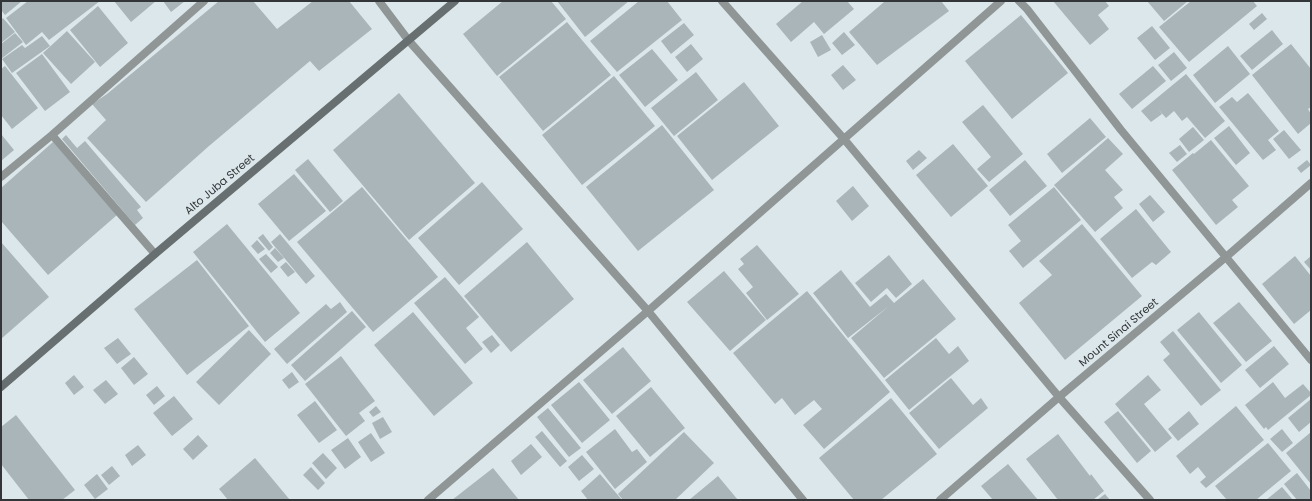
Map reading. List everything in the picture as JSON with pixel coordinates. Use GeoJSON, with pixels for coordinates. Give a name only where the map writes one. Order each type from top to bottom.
{"type":"FeatureCollection","features":[{"type":"Feature","properties":{"kind":"street"},"geometry":{"type":"LineString","coordinates":[[1,177],[52,135],[204,1]]}},
{"type":"Feature","properties":{"kind":"street"},"geometry":{"type":"LineString","coordinates":[[379,1],[409,40],[648,311],[803,500]]}},
{"type":"Feature","properties":{"kind":"street","name":"Alto Juba Street"},"geometry":{"type":"LineString","coordinates":[[1,387],[155,254],[454,1]]}},
{"type":"Feature","properties":{"kind":"street"},"geometry":{"type":"LineString","coordinates":[[722,1],[844,139],[1059,397],[1150,500]]}},
{"type":"Feature","properties":{"kind":"street"},"geometry":{"type":"LineString","coordinates":[[1019,1],[1027,9],[1121,130],[1311,360]]}},
{"type":"Feature","properties":{"kind":"street"},"geometry":{"type":"LineString","coordinates":[[428,500],[648,311],[997,2]]}},
{"type":"Feature","properties":{"kind":"street"},"geometry":{"type":"LineString","coordinates":[[52,135],[155,254]]}},
{"type":"Feature","properties":{"kind":"street","name":"Mount Sinai Street"},"geometry":{"type":"LineString","coordinates":[[940,500],[1311,183]]}},
{"type":"Feature","properties":{"kind":"building"},"geometry":{"type":"Polygon","coordinates":[[[1,1],[22,1],[5,15],[1,10],[1,1]]]}},
{"type":"Feature","properties":{"kind":"building"},"geometry":{"type":"Polygon","coordinates":[[[28,1],[100,1],[49,40],[42,32],[26,45],[6,18],[28,1]]]}},
{"type":"Feature","properties":{"kind":"building"},"geometry":{"type":"Polygon","coordinates":[[[114,1],[156,1],[131,22],[114,1]]]}},
{"type":"Feature","properties":{"kind":"building"},"geometry":{"type":"Polygon","coordinates":[[[163,1],[185,1],[171,12],[163,1]]]}},
{"type":"Feature","properties":{"kind":"building"},"geometry":{"type":"Polygon","coordinates":[[[219,1],[253,1],[277,29],[313,1],[349,1],[372,29],[319,71],[310,61],[209,146],[146,202],[87,138],[106,120],[92,104],[107,94],[219,1]]]}},
{"type":"Feature","properties":{"kind":"building"},"geometry":{"type":"Polygon","coordinates":[[[503,1],[551,1],[566,19],[497,76],[463,34],[503,1]]]}},
{"type":"Feature","properties":{"kind":"building"},"geometry":{"type":"Polygon","coordinates":[[[557,1],[629,1],[585,37],[557,1]]]}},
{"type":"Feature","properties":{"kind":"building"},"geometry":{"type":"Polygon","coordinates":[[[639,1],[667,1],[682,20],[617,72],[590,41],[639,1]]]}},
{"type":"Feature","properties":{"kind":"building"},"geometry":{"type":"Polygon","coordinates":[[[803,1],[847,1],[854,9],[824,34],[814,22],[791,42],[776,24],[803,1]]]}},
{"type":"Feature","properties":{"kind":"building"},"geometry":{"type":"Polygon","coordinates":[[[883,1],[941,1],[949,11],[877,65],[849,32],[884,2],[883,1]]]}},
{"type":"Feature","properties":{"kind":"building"},"geometry":{"type":"Polygon","coordinates":[[[1053,1],[1105,1],[1109,6],[1098,15],[1109,29],[1090,45],[1053,1]]]}},
{"type":"Feature","properties":{"kind":"building"},"geometry":{"type":"Polygon","coordinates":[[[1147,1],[1188,1],[1164,21],[1147,1]]]}},
{"type":"Feature","properties":{"kind":"building"},"geometry":{"type":"Polygon","coordinates":[[[1191,1],[1253,1],[1257,6],[1189,62],[1159,27],[1191,1]]]}},
{"type":"Feature","properties":{"kind":"building"},"geometry":{"type":"Polygon","coordinates":[[[98,6],[128,43],[100,67],[70,30],[98,6]]]}},
{"type":"Feature","properties":{"kind":"building"},"geometry":{"type":"Polygon","coordinates":[[[1262,13],[1267,19],[1254,30],[1249,24],[1262,13]]]}},
{"type":"Feature","properties":{"kind":"building"},"geometry":{"type":"Polygon","coordinates":[[[1021,15],[1068,73],[1012,119],[965,61],[1021,15]]]}},
{"type":"Feature","properties":{"kind":"building"},"geometry":{"type":"Polygon","coordinates":[[[3,18],[15,32],[1,43],[1,20],[3,18]]]}},
{"type":"Feature","properties":{"kind":"building"},"geometry":{"type":"Polygon","coordinates":[[[567,22],[611,75],[543,131],[499,77],[567,22]]]}},
{"type":"Feature","properties":{"kind":"building"},"geometry":{"type":"Polygon","coordinates":[[[684,23],[694,35],[671,54],[661,41],[684,23]]]}},
{"type":"Feature","properties":{"kind":"building"},"geometry":{"type":"Polygon","coordinates":[[[1152,26],[1170,48],[1155,60],[1137,38],[1152,26]]]}},
{"type":"Feature","properties":{"kind":"building"},"geometry":{"type":"Polygon","coordinates":[[[1272,30],[1283,44],[1252,70],[1240,56],[1272,30]]]}},
{"type":"Feature","properties":{"kind":"building"},"geometry":{"type":"Polygon","coordinates":[[[67,31],[95,62],[71,84],[43,53],[67,31]]]}},
{"type":"Feature","properties":{"kind":"building"},"geometry":{"type":"Polygon","coordinates":[[[844,32],[855,45],[842,55],[832,43],[844,32]]]}},
{"type":"Feature","properties":{"kind":"building"},"geometry":{"type":"Polygon","coordinates":[[[15,33],[23,42],[1,59],[1,44],[15,33]]]}},
{"type":"Feature","properties":{"kind":"building"},"geometry":{"type":"Polygon","coordinates":[[[822,35],[831,50],[818,57],[810,42],[822,35]]]}},
{"type":"Feature","properties":{"kind":"building"},"geometry":{"type":"Polygon","coordinates":[[[42,36],[50,46],[12,73],[2,59],[22,45],[25,48],[42,36]]]}},
{"type":"Feature","properties":{"kind":"building"},"geometry":{"type":"Polygon","coordinates":[[[691,44],[703,59],[687,72],[675,57],[691,44]]]}},
{"type":"Feature","properties":{"kind":"building"},"geometry":{"type":"Polygon","coordinates":[[[1291,44],[1311,69],[1311,107],[1308,109],[1311,114],[1311,123],[1298,134],[1252,75],[1291,44]]]}},
{"type":"Feature","properties":{"kind":"building"},"geometry":{"type":"Polygon","coordinates":[[[1228,46],[1250,74],[1215,103],[1193,75],[1228,46]]]}},
{"type":"Feature","properties":{"kind":"building"},"geometry":{"type":"Polygon","coordinates":[[[652,49],[678,80],[645,107],[619,75],[652,49]]]}},
{"type":"Feature","properties":{"kind":"building"},"geometry":{"type":"Polygon","coordinates":[[[1174,52],[1187,68],[1171,81],[1158,65],[1174,52]]]}},
{"type":"Feature","properties":{"kind":"building"},"geometry":{"type":"Polygon","coordinates":[[[42,54],[70,92],[45,111],[16,73],[42,54]]]}},
{"type":"Feature","properties":{"kind":"building"},"geometry":{"type":"Polygon","coordinates":[[[843,65],[856,80],[843,90],[831,75],[843,65]]]}},
{"type":"Feature","properties":{"kind":"building"},"geometry":{"type":"Polygon","coordinates":[[[5,66],[38,108],[12,129],[1,115],[1,69],[5,66]]]}},
{"type":"Feature","properties":{"kind":"building"},"geometry":{"type":"Polygon","coordinates":[[[1153,66],[1166,81],[1132,109],[1119,94],[1153,66]]]}},
{"type":"Feature","properties":{"kind":"building"},"geometry":{"type":"Polygon","coordinates":[[[696,72],[718,100],[674,136],[651,108],[696,72]]]}},
{"type":"Feature","properties":{"kind":"building"},"geometry":{"type":"Polygon","coordinates":[[[1186,74],[1225,121],[1205,138],[1187,117],[1182,121],[1174,111],[1166,118],[1158,109],[1162,114],[1151,122],[1141,111],[1186,74]]]}},
{"type":"Feature","properties":{"kind":"building"},"geometry":{"type":"Polygon","coordinates":[[[614,76],[655,126],[582,185],[542,135],[614,76]]]}},
{"type":"Feature","properties":{"kind":"building"},"geometry":{"type":"Polygon","coordinates":[[[744,82],[779,126],[712,180],[677,136],[744,82]]]}},
{"type":"Feature","properties":{"kind":"building"},"geometry":{"type":"Polygon","coordinates":[[[399,93],[475,183],[409,240],[333,150],[399,93]]]}},
{"type":"Feature","properties":{"kind":"building"},"geometry":{"type":"Polygon","coordinates":[[[1248,93],[1279,131],[1268,140],[1276,150],[1263,160],[1219,107],[1232,97],[1237,102],[1248,93]]]}},
{"type":"Feature","properties":{"kind":"building"},"geometry":{"type":"Polygon","coordinates":[[[983,105],[1023,154],[989,182],[977,169],[991,157],[962,122],[983,105]]]}},
{"type":"Feature","properties":{"kind":"building"},"geometry":{"type":"Polygon","coordinates":[[[1090,118],[1106,137],[1062,173],[1047,154],[1090,118]]]}},
{"type":"Feature","properties":{"kind":"building"},"geometry":{"type":"Polygon","coordinates":[[[662,125],[714,190],[638,251],[586,187],[662,125]]]}},
{"type":"Feature","properties":{"kind":"building"},"geometry":{"type":"Polygon","coordinates":[[[1229,126],[1250,153],[1236,165],[1214,138],[1229,126]]]}},
{"type":"Feature","properties":{"kind":"building"},"geometry":{"type":"Polygon","coordinates":[[[1193,127],[1204,140],[1189,152],[1179,139],[1193,127]]]}},
{"type":"Feature","properties":{"kind":"building"},"geometry":{"type":"Polygon","coordinates":[[[1284,130],[1301,150],[1289,159],[1273,139],[1284,130]]]}},
{"type":"Feature","properties":{"kind":"building"},"geometry":{"type":"Polygon","coordinates":[[[1,134],[14,150],[1,161],[1,134]]]}},
{"type":"Feature","properties":{"kind":"building"},"geometry":{"type":"Polygon","coordinates":[[[66,135],[77,148],[85,141],[141,207],[137,210],[143,218],[135,225],[62,139],[66,135]]]}},
{"type":"Feature","properties":{"kind":"building"},"geometry":{"type":"Polygon","coordinates":[[[1108,138],[1123,154],[1105,170],[1123,190],[1114,197],[1123,208],[1095,232],[1054,185],[1108,138]]]}},
{"type":"Feature","properties":{"kind":"building"},"geometry":{"type":"Polygon","coordinates":[[[1211,140],[1249,186],[1232,200],[1238,207],[1216,225],[1172,170],[1211,140]]]}},
{"type":"Feature","properties":{"kind":"building"},"geometry":{"type":"Polygon","coordinates":[[[53,142],[117,215],[48,275],[1,221],[1,188],[53,142]]]}},
{"type":"Feature","properties":{"kind":"building"},"geometry":{"type":"Polygon","coordinates":[[[953,144],[988,186],[951,217],[916,175],[953,144]]]}},
{"type":"Feature","properties":{"kind":"building"},"geometry":{"type":"Polygon","coordinates":[[[1180,145],[1187,154],[1177,162],[1169,153],[1180,145]]]}},
{"type":"Feature","properties":{"kind":"building"},"geometry":{"type":"Polygon","coordinates":[[[919,150],[927,158],[913,170],[906,161],[919,150]]]}},
{"type":"Feature","properties":{"kind":"building"},"geometry":{"type":"Polygon","coordinates":[[[308,159],[343,201],[330,212],[295,170],[308,159]]]}},
{"type":"Feature","properties":{"kind":"building"},"geometry":{"type":"Polygon","coordinates":[[[1025,160],[1047,186],[1010,216],[989,190],[1025,160]]]}},
{"type":"Feature","properties":{"kind":"building"},"geometry":{"type":"Polygon","coordinates":[[[1307,160],[1311,165],[1301,173],[1297,168],[1307,160]]]}},
{"type":"Feature","properties":{"kind":"building"},"geometry":{"type":"Polygon","coordinates":[[[294,174],[326,211],[289,241],[258,204],[294,174]]]}},
{"type":"Feature","properties":{"kind":"building"},"geometry":{"type":"Polygon","coordinates":[[[482,182],[523,229],[459,285],[418,238],[482,182]]]}},
{"type":"Feature","properties":{"kind":"building"},"geometry":{"type":"Polygon","coordinates":[[[853,186],[869,206],[852,221],[836,201],[853,186]]]}},
{"type":"Feature","properties":{"kind":"building"},"geometry":{"type":"Polygon","coordinates":[[[362,187],[438,277],[373,332],[297,242],[362,187]]]}},
{"type":"Feature","properties":{"kind":"building"},"geometry":{"type":"Polygon","coordinates":[[[1054,187],[1081,220],[1023,268],[1009,251],[1021,241],[1008,225],[1054,187]]]}},
{"type":"Feature","properties":{"kind":"building"},"geometry":{"type":"Polygon","coordinates":[[[1150,195],[1165,212],[1153,222],[1139,204],[1150,195]]]}},
{"type":"Feature","properties":{"kind":"building"},"geometry":{"type":"Polygon","coordinates":[[[1136,209],[1171,252],[1156,265],[1152,262],[1132,278],[1100,239],[1136,209]]]}},
{"type":"Feature","properties":{"kind":"building"},"geometry":{"type":"Polygon","coordinates":[[[227,224],[300,313],[265,342],[193,252],[227,224]]]}},
{"type":"Feature","properties":{"kind":"building"},"geometry":{"type":"Polygon","coordinates":[[[1082,224],[1142,296],[1065,360],[1019,303],[1052,275],[1039,261],[1082,224]]]}},
{"type":"Feature","properties":{"kind":"building"},"geometry":{"type":"Polygon","coordinates":[[[263,234],[273,247],[269,251],[258,238],[263,234]]]}},
{"type":"Feature","properties":{"kind":"building"},"geometry":{"type":"Polygon","coordinates":[[[280,234],[315,276],[306,284],[271,242],[280,234]]]}},
{"type":"Feature","properties":{"kind":"building"},"geometry":{"type":"Polygon","coordinates":[[[257,240],[265,249],[258,254],[251,246],[257,240]]]}},
{"type":"Feature","properties":{"kind":"building"},"geometry":{"type":"Polygon","coordinates":[[[1,242],[49,297],[1,339],[1,242]]]}},
{"type":"Feature","properties":{"kind":"building"},"geometry":{"type":"Polygon","coordinates":[[[527,242],[574,299],[511,352],[464,296],[527,242]]]}},
{"type":"Feature","properties":{"kind":"building"},"geometry":{"type":"Polygon","coordinates":[[[757,245],[799,294],[767,320],[746,293],[753,287],[738,269],[744,264],[740,259],[757,245]]]}},
{"type":"Feature","properties":{"kind":"building"},"geometry":{"type":"Polygon","coordinates":[[[275,248],[284,258],[278,262],[270,253],[275,248]]]}},
{"type":"Feature","properties":{"kind":"building"},"geometry":{"type":"Polygon","coordinates":[[[266,254],[278,267],[271,273],[259,259],[266,254]]]}},
{"type":"Feature","properties":{"kind":"building"},"geometry":{"type":"Polygon","coordinates":[[[889,255],[912,284],[896,298],[887,288],[871,302],[855,283],[889,255]]]}},
{"type":"Feature","properties":{"kind":"building"},"geometry":{"type":"Polygon","coordinates":[[[1295,256],[1311,276],[1311,310],[1294,324],[1262,284],[1295,256]]]}},
{"type":"Feature","properties":{"kind":"building"},"geometry":{"type":"Polygon","coordinates":[[[1311,256],[1311,270],[1304,262],[1311,256]]]}},
{"type":"Feature","properties":{"kind":"building"},"geometry":{"type":"Polygon","coordinates":[[[197,260],[249,326],[187,375],[134,309],[197,260]]]}},
{"type":"Feature","properties":{"kind":"building"},"geometry":{"type":"Polygon","coordinates":[[[286,262],[295,272],[288,277],[280,267],[286,262]]]}},
{"type":"Feature","properties":{"kind":"building"},"geometry":{"type":"Polygon","coordinates":[[[841,270],[870,307],[886,294],[894,303],[923,279],[956,319],[884,378],[851,338],[889,306],[848,338],[813,293],[841,270]]]}},
{"type":"Feature","properties":{"kind":"building"},"geometry":{"type":"Polygon","coordinates":[[[724,271],[766,320],[730,351],[687,302],[724,271]]]}},
{"type":"Feature","properties":{"kind":"building"},"geometry":{"type":"Polygon","coordinates":[[[445,277],[479,317],[466,328],[483,349],[465,364],[414,303],[445,277]]]}},
{"type":"Feature","properties":{"kind":"building"},"geometry":{"type":"Polygon","coordinates":[[[807,291],[890,392],[824,449],[803,425],[822,409],[814,400],[795,415],[782,398],[775,404],[733,353],[807,291]]]}},
{"type":"Feature","properties":{"kind":"building"},"geometry":{"type":"Polygon","coordinates":[[[340,302],[347,312],[287,364],[274,349],[326,304],[331,309],[340,302]]]}},
{"type":"Feature","properties":{"kind":"building"},"geometry":{"type":"Polygon","coordinates":[[[1239,302],[1272,341],[1246,362],[1213,323],[1239,302]]]}},
{"type":"Feature","properties":{"kind":"building"},"geometry":{"type":"Polygon","coordinates":[[[352,311],[366,327],[305,381],[291,365],[352,311]]]}},
{"type":"Feature","properties":{"kind":"building"},"geometry":{"type":"Polygon","coordinates":[[[413,312],[473,383],[434,416],[374,345],[413,312]]]}},
{"type":"Feature","properties":{"kind":"building"},"geometry":{"type":"Polygon","coordinates":[[[1199,312],[1242,365],[1221,383],[1177,330],[1199,312]]]}},
{"type":"Feature","properties":{"kind":"building"},"geometry":{"type":"Polygon","coordinates":[[[249,330],[271,354],[219,405],[196,382],[249,330]]]}},
{"type":"Feature","properties":{"kind":"building"},"geometry":{"type":"Polygon","coordinates":[[[1173,331],[1221,390],[1201,406],[1163,360],[1170,354],[1160,342],[1173,331]]]}},
{"type":"Feature","properties":{"kind":"building"},"geometry":{"type":"Polygon","coordinates":[[[492,335],[500,345],[491,353],[482,342],[492,335]]]}},
{"type":"Feature","properties":{"kind":"building"},"geometry":{"type":"Polygon","coordinates":[[[118,338],[131,354],[117,364],[104,348],[118,338]]]}},
{"type":"Feature","properties":{"kind":"building"},"geometry":{"type":"Polygon","coordinates":[[[936,338],[949,354],[958,346],[969,361],[909,410],[885,380],[936,338]]]}},
{"type":"Feature","properties":{"kind":"building"},"geometry":{"type":"Polygon","coordinates":[[[1274,346],[1289,364],[1260,388],[1245,370],[1274,346]]]}},
{"type":"Feature","properties":{"kind":"building"},"geometry":{"type":"Polygon","coordinates":[[[623,347],[651,381],[612,414],[583,380],[623,347]]]}},
{"type":"Feature","properties":{"kind":"building"},"geometry":{"type":"Polygon","coordinates":[[[341,356],[375,401],[359,413],[365,421],[346,436],[305,384],[341,356]]]}},
{"type":"Feature","properties":{"kind":"building"},"geometry":{"type":"Polygon","coordinates":[[[134,357],[148,374],[134,385],[121,368],[134,357]]]}},
{"type":"Feature","properties":{"kind":"building"},"geometry":{"type":"Polygon","coordinates":[[[292,372],[299,382],[289,389],[282,380],[292,372]]]}},
{"type":"Feature","properties":{"kind":"building"},"geometry":{"type":"Polygon","coordinates":[[[74,375],[84,387],[74,395],[65,383],[74,375]]]}},
{"type":"Feature","properties":{"kind":"building"},"geometry":{"type":"Polygon","coordinates":[[[1148,375],[1161,390],[1144,404],[1172,438],[1155,452],[1115,404],[1148,375]]]}},
{"type":"Feature","properties":{"kind":"building"},"geometry":{"type":"Polygon","coordinates":[[[951,378],[973,405],[981,398],[988,408],[939,449],[909,413],[951,378]]]}},
{"type":"Feature","properties":{"kind":"building"},"geometry":{"type":"Polygon","coordinates":[[[106,380],[118,394],[105,404],[93,390],[106,380]]]}},
{"type":"Feature","properties":{"kind":"building"},"geometry":{"type":"Polygon","coordinates":[[[579,382],[610,420],[582,443],[551,405],[579,382]]]}},
{"type":"Feature","properties":{"kind":"building"},"geometry":{"type":"Polygon","coordinates":[[[1273,382],[1285,398],[1303,384],[1311,395],[1268,430],[1266,427],[1264,429],[1245,405],[1273,382]]]}},
{"type":"Feature","properties":{"kind":"building"},"geometry":{"type":"Polygon","coordinates":[[[157,386],[165,396],[154,405],[146,395],[157,386]]]}},
{"type":"Feature","properties":{"kind":"building"},"geometry":{"type":"Polygon","coordinates":[[[651,387],[685,428],[650,457],[616,416],[651,387]]]}},
{"type":"Feature","properties":{"kind":"building"},"geometry":{"type":"Polygon","coordinates":[[[174,396],[193,419],[172,436],[153,413],[174,396]]]}},
{"type":"Feature","properties":{"kind":"building"},"geometry":{"type":"Polygon","coordinates":[[[891,398],[937,454],[881,500],[854,500],[819,458],[891,398]]]}},
{"type":"Feature","properties":{"kind":"building"},"geometry":{"type":"Polygon","coordinates":[[[1311,399],[1311,422],[1299,432],[1288,418],[1311,399]]]}},
{"type":"Feature","properties":{"kind":"building"},"geometry":{"type":"Polygon","coordinates":[[[315,401],[337,430],[319,443],[297,415],[315,401]]]}},
{"type":"Feature","properties":{"kind":"building"},"geometry":{"type":"Polygon","coordinates":[[[376,406],[381,412],[373,417],[369,412],[376,406]]]}},
{"type":"Feature","properties":{"kind":"building"},"geometry":{"type":"Polygon","coordinates":[[[1236,406],[1264,440],[1206,488],[1200,482],[1206,477],[1198,467],[1190,474],[1176,456],[1236,406]]]}},
{"type":"Feature","properties":{"kind":"building"},"geometry":{"type":"Polygon","coordinates":[[[548,408],[581,448],[569,457],[537,417],[548,408]]]}},
{"type":"Feature","properties":{"kind":"building"},"geometry":{"type":"Polygon","coordinates":[[[1118,411],[1151,451],[1137,463],[1104,422],[1118,411]]]}},
{"type":"Feature","properties":{"kind":"building"},"geometry":{"type":"Polygon","coordinates":[[[1189,411],[1199,424],[1178,441],[1168,429],[1189,411]]]}},
{"type":"Feature","properties":{"kind":"building"},"geometry":{"type":"Polygon","coordinates":[[[16,415],[75,490],[62,500],[29,500],[1,464],[1,427],[16,415]]]}},
{"type":"Feature","properties":{"kind":"building"},"geometry":{"type":"Polygon","coordinates":[[[383,417],[392,432],[380,439],[372,423],[383,417]]]}},
{"type":"Feature","properties":{"kind":"building"},"geometry":{"type":"Polygon","coordinates":[[[615,429],[632,452],[637,449],[647,462],[615,489],[586,452],[615,429]]]}},
{"type":"Feature","properties":{"kind":"building"},"geometry":{"type":"Polygon","coordinates":[[[1282,429],[1293,443],[1282,452],[1270,439],[1282,429]]]}},
{"type":"Feature","properties":{"kind":"building"},"geometry":{"type":"Polygon","coordinates":[[[542,431],[567,461],[560,467],[535,437],[542,431]]]}},
{"type":"Feature","properties":{"kind":"building"},"geometry":{"type":"Polygon","coordinates":[[[684,432],[714,463],[675,500],[623,500],[618,494],[684,432]]]}},
{"type":"Feature","properties":{"kind":"building"},"geometry":{"type":"Polygon","coordinates":[[[1311,432],[1311,484],[1286,453],[1311,432]]]}},
{"type":"Feature","properties":{"kind":"building"},"geometry":{"type":"Polygon","coordinates":[[[371,433],[385,453],[371,462],[358,442],[371,433]]]}},
{"type":"Feature","properties":{"kind":"building"},"geometry":{"type":"Polygon","coordinates":[[[1058,434],[1090,476],[1091,474],[1104,491],[1093,500],[1058,500],[1026,459],[1058,434]]]}},
{"type":"Feature","properties":{"kind":"building"},"geometry":{"type":"Polygon","coordinates":[[[198,435],[208,446],[193,460],[183,449],[198,435]]]}},
{"type":"Feature","properties":{"kind":"building"},"geometry":{"type":"Polygon","coordinates":[[[348,438],[361,457],[345,469],[331,450],[348,438]]]}},
{"type":"Feature","properties":{"kind":"building"},"geometry":{"type":"Polygon","coordinates":[[[1268,443],[1291,471],[1256,500],[1227,500],[1215,486],[1268,443]]]}},
{"type":"Feature","properties":{"kind":"building"},"geometry":{"type":"Polygon","coordinates":[[[531,444],[542,457],[521,475],[511,461],[531,444]]]}},
{"type":"Feature","properties":{"kind":"building"},"geometry":{"type":"Polygon","coordinates":[[[138,445],[146,455],[132,466],[125,455],[138,445]]]}},
{"type":"Feature","properties":{"kind":"building"},"geometry":{"type":"Polygon","coordinates":[[[323,453],[337,468],[326,479],[312,463],[323,453]]]}},
{"type":"Feature","properties":{"kind":"building"},"geometry":{"type":"Polygon","coordinates":[[[582,455],[594,469],[579,481],[568,467],[582,455]]]}},
{"type":"Feature","properties":{"kind":"building"},"geometry":{"type":"Polygon","coordinates":[[[255,458],[290,500],[228,500],[219,489],[255,458]]]}},
{"type":"Feature","properties":{"kind":"building"},"geometry":{"type":"Polygon","coordinates":[[[1008,464],[1038,500],[993,500],[981,486],[1008,464]]]}},
{"type":"Feature","properties":{"kind":"building"},"geometry":{"type":"Polygon","coordinates":[[[112,466],[120,476],[109,485],[101,475],[112,466]]]}},
{"type":"Feature","properties":{"kind":"building"},"geometry":{"type":"Polygon","coordinates":[[[311,467],[325,483],[318,490],[303,475],[311,467]]]}},
{"type":"Feature","properties":{"kind":"building"},"geometry":{"type":"Polygon","coordinates":[[[493,468],[519,500],[452,500],[493,468]]]}},
{"type":"Feature","properties":{"kind":"building"},"geometry":{"type":"Polygon","coordinates":[[[1297,473],[1311,491],[1311,500],[1297,500],[1284,484],[1297,473]]]}},
{"type":"Feature","properties":{"kind":"building"},"geometry":{"type":"Polygon","coordinates":[[[97,474],[108,489],[95,499],[84,485],[97,474]]]}},
{"type":"Feature","properties":{"kind":"building"},"geometry":{"type":"Polygon","coordinates":[[[600,474],[622,500],[588,500],[581,491],[600,474]]]}},
{"type":"Feature","properties":{"kind":"building"},"geometry":{"type":"Polygon","coordinates":[[[718,476],[738,500],[689,500],[718,476]]]}},
{"type":"Feature","properties":{"kind":"building"},"geometry":{"type":"Polygon","coordinates":[[[1282,487],[1293,500],[1266,500],[1282,487]]]}},
{"type":"Feature","properties":{"kind":"building"},"geometry":{"type":"Polygon","coordinates":[[[1105,494],[1110,500],[1097,500],[1105,494]]]}}]}
